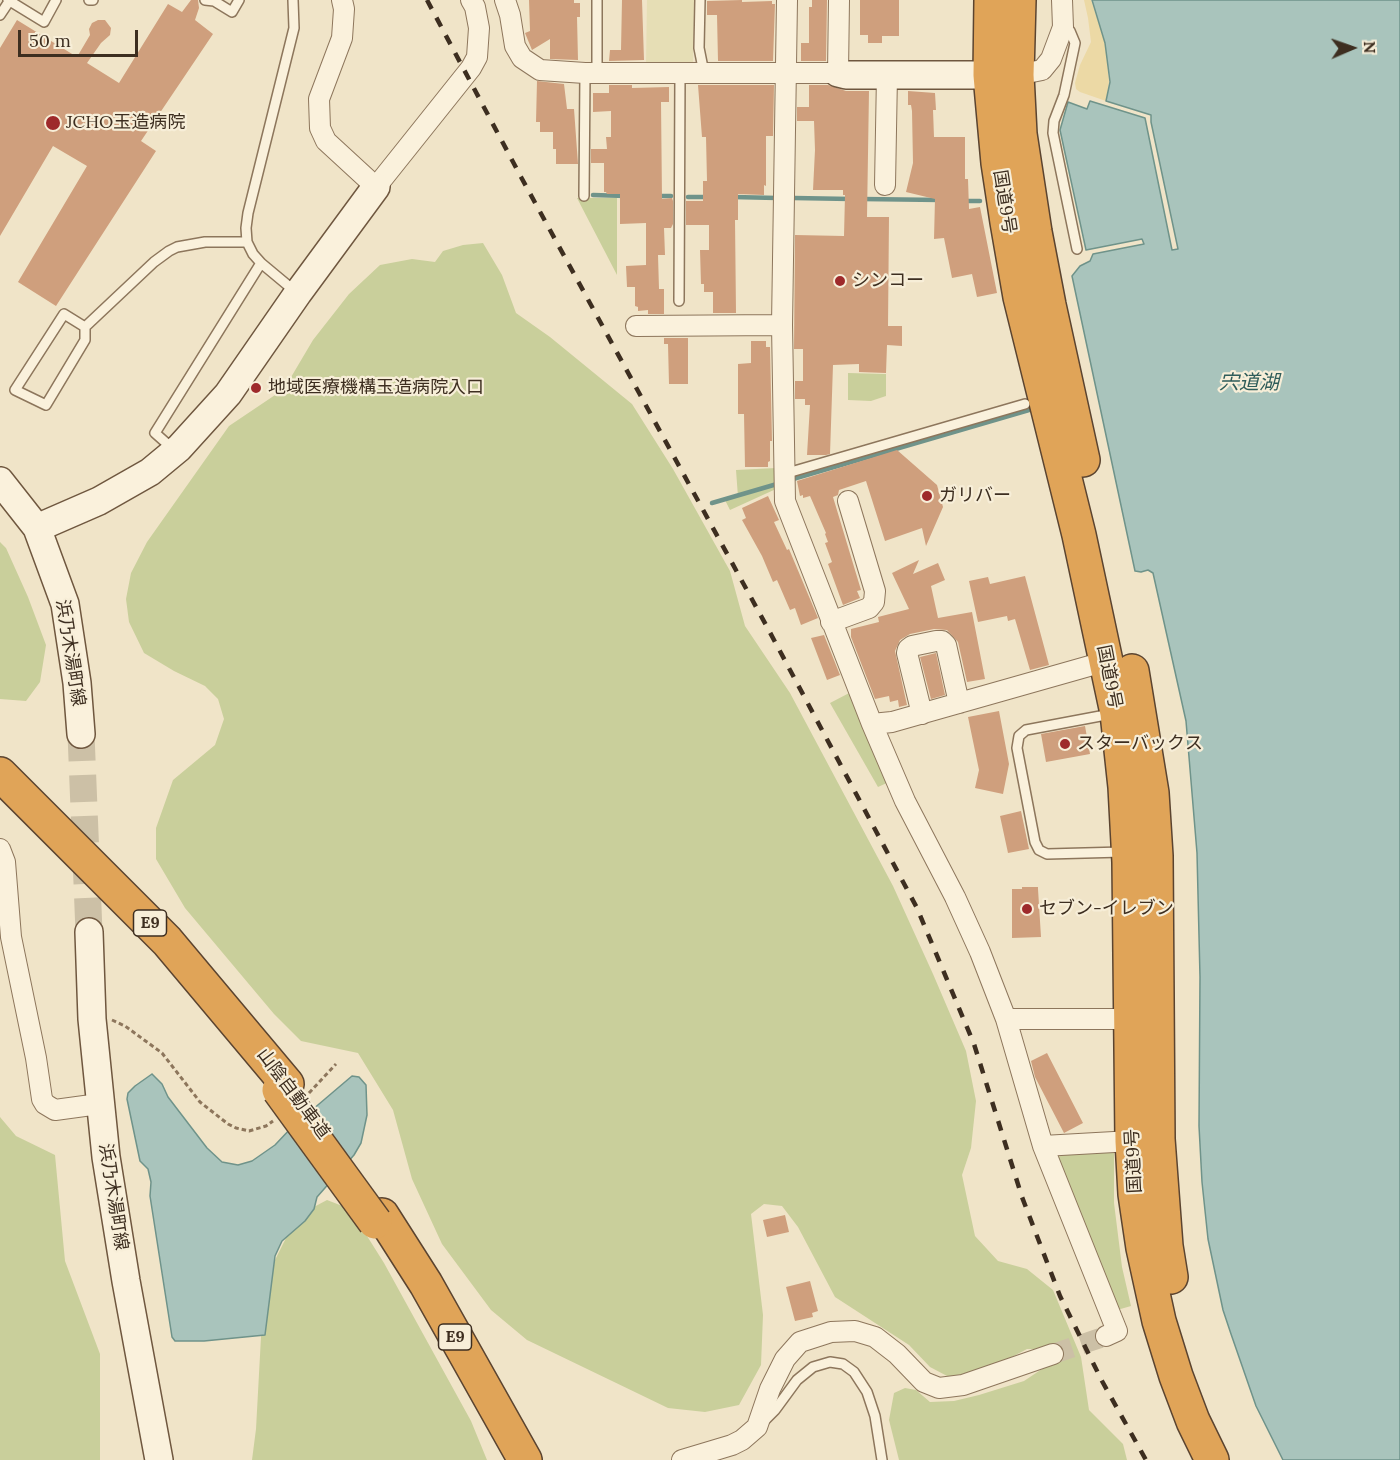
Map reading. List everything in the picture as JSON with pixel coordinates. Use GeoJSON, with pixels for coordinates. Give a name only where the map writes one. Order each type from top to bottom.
{"type":"FeatureCollection","features":[{"type":"Feature","properties":{"kind":"highway","name":"国道9号"},"geometry":{"type":"LineString","coordinates":[[992,0],[1004,75],[1020,134],[1047,295],[1129,656],[1152,793],[1156,856],[1145,1019],[1132,1141],[1135,1194],[1143,1248],[1159,1321],[1193,1421],[1212,1460]]}},
{"type":"Feature","properties":{"kind":"highway","name":"国道9号"},"geometry":{"type":"LineString","coordinates":[[1019,0],[1004,75],[998,163],[1020,297],[1076,523],[1117,713],[1167,1256],[1180,1318],[1195,1365],[1215,1419],[1236,1460]]}},
{"type":"Feature","properties":{"kind":"highway","name":"山陰自動車道"},"geometry":{"type":"LineString","coordinates":[[0,774],[167,941],[287,1097],[426,1284],[525,1460]]}},
{"type":"Feature","properties":{"kind":"highway","name":"山陰自動車道"},"geometry":{"type":"LineString","coordinates":[[0,787],[160,948],[287,1097]]}},
{"type":"Feature","properties":{"kind":"highway","name":"山陰自動車道"},"geometry":{"type":"LineString","coordinates":[[378,1219],[514,1460]]}},
{"type":"Feature","properties":{"kind":"main road"},"geometry":{"type":"LineString","coordinates":[[838,73],[846,75],[1004,75]]}},
{"type":"Feature","properties":{"kind":"main road"},"geometry":{"type":"LineString","coordinates":[[37,528],[99,501],[150,472],[175,452],[228,394],[376,187]]}},
{"type":"Feature","properties":{"kind":"main road","name":"浜乃木湯町線"},"geometry":{"type":"LineString","coordinates":[[0,481],[37,528],[65,604],[77,682],[81,735]]}},
{"type":"Feature","properties":{"kind":"main road","name":"浜乃木湯町線"},"geometry":{"type":"LineString","coordinates":[[89,932],[99,1104],[126,1281],[159,1460]]}},
{"type":"Feature","properties":{"kind":"street"},"geometry":{"type":"LineString","coordinates":[[342,0],[344,9],[342,38],[319,99],[320,128],[326,141],[376,187],[467,74],[477,57],[479,28],[475,7],[471,0]]}},
{"type":"Feature","properties":{"kind":"street"},"geometry":{"type":"LineString","coordinates":[[505,0],[515,46],[522,58],[540,70],[591,73],[838,73],[839,0]]}},
{"type":"Feature","properties":{"kind":"street"},"geometry":{"type":"LineString","coordinates":[[787,0],[782,325],[784,501],[872,724],[905,801],[975,943],[1006,1019],[1043,1146],[1117,1331],[1106,1336]]}},
{"type":"Feature","properties":{"kind":"street"},"geometry":{"type":"LineString","coordinates":[[1004,75],[1037,72],[1047,66],[1063,27],[1062,0]]}},
{"type":"Feature","properties":{"kind":"street"},"geometry":{"type":"LineString","coordinates":[[885,185],[887,75]]}},
{"type":"Feature","properties":{"kind":"street"},"geometry":{"type":"LineString","coordinates":[[636,326],[782,325]]}},
{"type":"Feature","properties":{"kind":"street"},"geometry":{"type":"LineString","coordinates":[[831,622],[869,608],[874,602],[875,591],[848,501]]}},
{"type":"Feature","properties":{"kind":"street"},"geometry":{"type":"LineString","coordinates":[[922,714],[907,653],[912,646],[936,641],[942,641],[946,645],[959,703]]}},
{"type":"Feature","properties":{"kind":"street"},"geometry":{"type":"LineString","coordinates":[[872,724],[892,722],[922,714],[1107,661]]}},
{"type":"Feature","properties":{"kind":"street"},"geometry":{"type":"LineString","coordinates":[[0,849],[5,862],[11,937],[36,1058],[42,1099],[45,1104],[55,1110],[99,1104]]}},
{"type":"Feature","properties":{"kind":"street"},"geometry":{"type":"LineString","coordinates":[[1006,1019],[1145,1019]]}},
{"type":"Feature","properties":{"kind":"street"},"geometry":{"type":"LineString","coordinates":[[1043,1146],[1132,1141]]}},
{"type":"Feature","properties":{"kind":"street"},"geometry":{"type":"LineString","coordinates":[[682,1460],[742,1440],[757,1427],[770,1389],[785,1359],[800,1342],[831,1332],[855,1331],[875,1337],[897,1353],[924,1382],[939,1388],[963,1385],[1053,1354]]}},
{"type":"Feature","properties":{"kind":"lane"},"geometry":{"type":"LineString","coordinates":[[0,15],[9,0],[44,22],[56,0]]}},
{"type":"Feature","properties":{"kind":"lane"},"geometry":{"type":"LineString","coordinates":[[205,0],[214,1],[232,12],[239,0]]}},
{"type":"Feature","properties":{"kind":"lane"},"geometry":{"type":"LineString","coordinates":[[293,0],[294,28],[246,228],[247,242],[253,254],[298,293]]}},
{"type":"Feature","properties":{"kind":"lane"},"geometry":{"type":"LineString","coordinates":[[584,196],[597,0]]}},
{"type":"Feature","properties":{"kind":"lane"},"geometry":{"type":"LineString","coordinates":[[700,0],[699,48],[704,73]]}},
{"type":"Feature","properties":{"kind":"lane"},"geometry":{"type":"LineString","coordinates":[[1063,27],[1070,31],[1075,43],[1064,95],[1054,121],[1053,133],[1077,249]]}},
{"type":"Feature","properties":{"kind":"lane"},"geometry":{"type":"LineString","coordinates":[[679,301],[680,73]]}},
{"type":"Feature","properties":{"kind":"lane"},"geometry":{"type":"LineString","coordinates":[[85,327],[64,314],[15,390],[46,405],[85,340],[85,327],[169,251],[193,243],[247,242]]}},
{"type":"Feature","properties":{"kind":"lane"},"geometry":{"type":"LineString","coordinates":[[175,452],[169,443],[155,433],[261,263]]}},
{"type":"Feature","properties":{"kind":"lane"},"geometry":{"type":"LineString","coordinates":[[784,474],[1025,404]]}},
{"type":"Feature","properties":{"kind":"lane"},"geometry":{"type":"LineString","coordinates":[[1117,713],[1026,730],[1019,736],[1017,748],[1035,843],[1039,850],[1047,854],[1129,852]]}},
{"type":"Feature","properties":{"kind":"lane"},"geometry":{"type":"LineString","coordinates":[[757,1427],[776,1410],[797,1380],[813,1366],[830,1362],[843,1364],[854,1372],[867,1392],[875,1416],[882,1460]]}},
{"type":"Feature","properties":{"kind":"path"},"geometry":{"type":"LineString","coordinates":[[93,1019],[114,1020],[134,1032],[162,1053],[200,1102],[236,1128],[249,1131],[266,1126],[287,1097],[336,1064]]}},
{"type":"Feature","properties":{"kind":"shaded area"},"geometry":{"type":"Polygon","coordinates":[[[647,0],[694,0],[693,63],[646,63],[647,0]]]}},
{"type":"Feature","properties":{"kind":"green space"},"geometry":{"type":"Polygon","coordinates":[[[577,198],[617,198],[617,275],[577,198]]]}},
{"type":"Feature","properties":{"kind":"green space"},"geometry":{"type":"Polygon","coordinates":[[[483,243],[502,275],[516,313],[550,337],[632,404],[673,469],[730,571],[745,626],[790,693],[893,886],[966,1051],[976,1101],[971,1148],[962,1175],[975,1236],[998,1261],[1027,1269],[1053,1290],[1081,1357],[1089,1410],[1123,1444],[1127,1460],[899,1460],[889,1420],[894,1393],[905,1388],[916,1390],[930,1402],[954,1401],[979,1395],[1024,1381],[1051,1363],[1052,1349],[1027,1349],[993,1367],[949,1377],[930,1367],[909,1345],[835,1297],[798,1227],[782,1206],[764,1204],[751,1214],[763,1315],[761,1365],[739,1405],[705,1412],[668,1408],[527,1340],[491,1310],[442,1244],[412,1179],[393,1110],[358,1053],[301,1041],[274,1014],[185,908],[156,859],[156,828],[173,780],[215,745],[224,719],[218,699],[205,686],[144,653],[129,622],[126,599],[131,573],[147,542],[229,426],[284,389],[313,340],[349,294],[380,265],[412,259],[435,262],[443,251],[463,245],[483,243]]]}},
{"type":"Feature","properties":{"kind":"green space"},"geometry":{"type":"Polygon","coordinates":[[[848,373],[886,374],[886,396],[871,401],[848,400],[848,373]]]}},
{"type":"Feature","properties":{"kind":"green space"},"geometry":{"type":"Polygon","coordinates":[[[776,468],[776,489],[730,510],[725,500],[738,497],[736,470],[776,468]]]}},
{"type":"Feature","properties":{"kind":"green space"},"geometry":{"type":"Polygon","coordinates":[[[0,542],[6,548],[28,597],[46,645],[40,682],[26,701],[0,699],[0,542]]]}},
{"type":"Feature","properties":{"kind":"green space"},"geometry":{"type":"Polygon","coordinates":[[[855,690],[889,782],[878,787],[830,703],[855,690]]]}},
{"type":"Feature","properties":{"kind":"green space"},"geometry":{"type":"Polygon","coordinates":[[[0,1117],[16,1136],[55,1155],[65,1261],[100,1354],[100,1460],[0,1460],[0,1117]]]}},
{"type":"Feature","properties":{"kind":"green space"},"geometry":{"type":"Polygon","coordinates":[[[1114,1151],[1114,1203],[1122,1267],[1131,1306],[1117,1310],[1055,1162],[1061,1154],[1114,1151]]]}},
{"type":"Feature","properties":{"kind":"green space"},"geometry":{"type":"Polygon","coordinates":[[[327,1200],[350,1209],[384,1263],[471,1421],[487,1460],[252,1460],[261,1337],[269,1272],[297,1216],[327,1200]]]}},
{"type":"Feature","properties":{"kind":"sand"},"geometry":{"type":"Polygon","coordinates":[[[1084,0],[1091,0],[1105,43],[1109,82],[1106,101],[1076,89],[1075,83],[1080,65],[1091,42],[1084,0]]]}},
{"type":"Feature","properties":{"kind":"water","name":"宍道湖"},"geometry":{"type":"Polygon","coordinates":[[[1092,0],[1400,0],[1400,1460],[1283,1460],[1256,1406],[1231,1334],[1223,1310],[1208,1239],[1199,1126],[1200,977],[1197,853],[1186,721],[1153,573],[1148,570],[1135,571],[1072,276],[1080,266],[1090,261],[1093,254],[1144,244],[1142,239],[1086,250],[1060,130],[1068,102],[1087,109],[1090,101],[1145,118],[1172,250],[1178,249],[1151,115],[1106,101],[1110,82],[1105,43],[1092,0]]]}},
{"type":"Feature","properties":{"kind":"water"},"geometry":{"type":"Polygon","coordinates":[[[152,1074],[162,1084],[168,1097],[207,1148],[222,1162],[238,1165],[252,1161],[275,1145],[292,1127],[352,1076],[359,1077],[366,1085],[367,1115],[361,1143],[354,1155],[317,1197],[314,1209],[305,1221],[282,1241],[275,1256],[265,1335],[204,1341],[175,1341],[172,1337],[150,1196],[151,1182],[148,1169],[140,1161],[127,1099],[128,1093],[135,1086],[152,1074]]]}},
{"type":"Feature","properties":{"kind":"building"},"geometry":{"type":"Polygon","coordinates":[[[191,0],[198,0],[199,8],[195,20],[213,34],[141,141],[156,151],[56,306],[18,282],[87,166],[53,146],[0,236],[0,48],[17,20],[77,57],[90,35],[89,29],[92,23],[105,20],[111,28],[110,35],[101,43],[87,63],[119,83],[168,4],[182,12],[191,0]]]}},
{"type":"Feature","properties":{"kind":"building"},"geometry":{"type":"Polygon","coordinates":[[[529,0],[574,0],[574,3],[580,3],[580,17],[577,17],[578,60],[550,59],[550,39],[532,50],[525,33],[530,31],[529,0]]]}},
{"type":"Feature","properties":{"kind":"building"},"geometry":{"type":"Polygon","coordinates":[[[622,0],[642,0],[644,60],[609,61],[610,50],[621,50],[622,0]]]}},
{"type":"Feature","properties":{"kind":"building"},"geometry":{"type":"Polygon","coordinates":[[[742,0],[742,2],[772,1],[772,4],[775,4],[773,61],[718,61],[717,15],[707,15],[707,1],[742,0]]]}},
{"type":"Feature","properties":{"kind":"building"},"geometry":{"type":"Polygon","coordinates":[[[812,0],[827,0],[826,61],[801,61],[801,43],[809,43],[809,7],[812,7],[812,0]]]}},
{"type":"Feature","properties":{"kind":"building"},"geometry":{"type":"Polygon","coordinates":[[[860,0],[899,0],[899,36],[882,36],[882,43],[868,43],[868,35],[860,35],[860,0]]]}},
{"type":"Feature","properties":{"kind":"building"},"geometry":{"type":"Polygon","coordinates":[[[537,81],[564,84],[567,109],[574,109],[578,164],[556,164],[553,132],[540,132],[540,122],[536,122],[537,81]]]}},
{"type":"Feature","properties":{"kind":"building"},"geometry":{"type":"Polygon","coordinates":[[[609,85],[632,85],[632,88],[669,87],[669,102],[661,102],[662,199],[672,198],[673,201],[673,224],[671,228],[664,228],[665,255],[658,255],[659,289],[664,289],[664,314],[648,314],[648,310],[638,311],[638,307],[635,306],[635,287],[627,287],[626,266],[646,265],[646,223],[620,224],[620,194],[604,192],[604,163],[591,163],[591,149],[607,149],[606,137],[611,137],[611,111],[593,112],[593,93],[609,93],[609,85]]]}},
{"type":"Feature","properties":{"kind":"building"},"geometry":{"type":"Polygon","coordinates":[[[698,85],[774,85],[773,136],[766,136],[764,195],[738,194],[738,220],[735,220],[736,313],[713,313],[713,292],[704,292],[704,284],[701,284],[700,250],[709,250],[709,225],[686,225],[686,201],[703,201],[703,181],[707,181],[706,137],[702,137],[698,85]]]}},
{"type":"Feature","properties":{"kind":"building"},"geometry":{"type":"Polygon","coordinates":[[[809,85],[828,85],[846,91],[869,91],[867,217],[889,217],[888,326],[902,326],[902,346],[887,345],[886,373],[859,372],[859,364],[833,365],[830,454],[826,455],[807,455],[810,405],[805,405],[805,399],[795,399],[795,381],[803,381],[803,349],[794,349],[795,235],[844,236],[845,195],[843,195],[843,190],[813,190],[814,121],[797,121],[797,107],[809,107],[809,85]]]}},
{"type":"Feature","properties":{"kind":"building"},"geometry":{"type":"Polygon","coordinates":[[[908,91],[935,93],[934,137],[965,137],[965,179],[968,179],[969,209],[980,207],[997,293],[977,297],[972,274],[952,278],[944,238],[934,239],[935,199],[906,192],[913,163],[912,111],[911,105],[908,105],[908,91]]]}},
{"type":"Feature","properties":{"kind":"building"},"geometry":{"type":"Polygon","coordinates":[[[664,338],[688,338],[688,384],[669,384],[668,344],[664,344],[664,338]]]}},
{"type":"Feature","properties":{"kind":"building"},"geometry":{"type":"Polygon","coordinates":[[[751,341],[766,341],[766,347],[770,347],[772,441],[770,441],[768,467],[745,467],[744,414],[738,414],[738,364],[751,363],[751,341]]]}},
{"type":"Feature","properties":{"kind":"building"},"geometry":{"type":"Polygon","coordinates":[[[897,450],[937,485],[943,507],[926,546],[922,528],[885,541],[866,481],[839,490],[838,495],[833,497],[861,590],[857,591],[860,598],[843,605],[828,564],[832,562],[825,543],[828,542],[826,533],[810,496],[803,498],[803,495],[800,496],[797,481],[897,450]]]}},
{"type":"Feature","properties":{"kind":"building"},"geometry":{"type":"Polygon","coordinates":[[[768,496],[779,520],[774,522],[787,550],[789,549],[818,618],[801,625],[795,608],[790,610],[777,580],[773,582],[742,520],[746,518],[742,508],[768,496]]]}},
{"type":"Feature","properties":{"kind":"building"},"geometry":{"type":"Polygon","coordinates":[[[919,560],[913,574],[938,563],[945,580],[931,586],[938,618],[972,612],[985,679],[967,682],[958,642],[947,630],[934,629],[910,634],[900,640],[895,651],[907,705],[899,707],[898,700],[890,702],[889,696],[875,699],[851,637],[851,629],[879,622],[878,617],[909,609],[892,573],[919,560]]]}},
{"type":"Feature","properties":{"kind":"building"},"geometry":{"type":"Polygon","coordinates":[[[1025,576],[1049,665],[1030,670],[1015,619],[1008,621],[1007,616],[978,622],[969,581],[988,577],[990,584],[1025,576]]]}},
{"type":"Feature","properties":{"kind":"building"},"geometry":{"type":"Polygon","coordinates":[[[824,635],[840,675],[827,680],[811,638],[824,635]]]}},
{"type":"Feature","properties":{"kind":"building"},"geometry":{"type":"Polygon","coordinates":[[[936,653],[945,695],[931,699],[920,657],[936,653]]]}},
{"type":"Feature","properties":{"kind":"building"},"geometry":{"type":"Polygon","coordinates":[[[999,711],[1009,764],[1003,794],[975,788],[979,770],[968,717],[999,711]]]}},
{"type":"Feature","properties":{"kind":"building","name":"スターバックス"},"geometry":{"type":"Polygon","coordinates":[[[1085,726],[1090,754],[1046,762],[1041,734],[1085,726]]]}},
{"type":"Feature","properties":{"kind":"building"},"geometry":{"type":"Polygon","coordinates":[[[1021,811],[1029,849],[1008,853],[1000,816],[1021,811]]]}},
{"type":"Feature","properties":{"kind":"building","name":"セブン-イレブン"},"geometry":{"type":"Polygon","coordinates":[[[1022,887],[1038,887],[1041,937],[1012,938],[1012,889],[1022,889],[1022,887]]]}},
{"type":"Feature","properties":{"kind":"building"},"geometry":{"type":"Polygon","coordinates":[[[1047,1053],[1083,1123],[1064,1133],[1035,1077],[1031,1061],[1047,1053]]]}},
{"type":"Feature","properties":{"kind":"building"},"geometry":{"type":"Polygon","coordinates":[[[785,1215],[789,1232],[767,1237],[763,1220],[785,1215]]]}},
{"type":"Feature","properties":{"kind":"building"},"geometry":{"type":"Polygon","coordinates":[[[810,1281],[818,1311],[812,1313],[813,1317],[795,1321],[786,1287],[810,1281]]]}},
{"type":"Feature","properties":{"kind":"waterway"},"geometry":{"type":"LineString","coordinates":[[593,195],[626,196]]}},
{"type":"Feature","properties":{"kind":"waterway"},"geometry":{"type":"LineString","coordinates":[[658,196],[671,196]]}},
{"type":"Feature","properties":{"kind":"waterway"},"geometry":{"type":"LineString","coordinates":[[688,197],[709,197]]}},
{"type":"Feature","properties":{"kind":"waterway"},"geometry":{"type":"LineString","coordinates":[[733,197],[777,198]]}},
{"type":"Feature","properties":{"kind":"waterway"},"geometry":{"type":"LineString","coordinates":[[794,198],[851,199]]}},
{"type":"Feature","properties":{"kind":"waterway"},"geometry":{"type":"LineString","coordinates":[[862,199],[941,200]]}},
{"type":"Feature","properties":{"kind":"waterway"},"geometry":{"type":"LineString","coordinates":[[964,201],[980,201]]}},
{"type":"Feature","properties":{"kind":"waterway"},"geometry":{"type":"LineString","coordinates":[[793,479],[1029,410]]}},
{"type":"Feature","properties":{"kind":"waterway"},"geometry":{"type":"LineString","coordinates":[[712,503],[777,484]]}},
{"type":"Feature","properties":{"kind":"tunnel"},"geometry":{"type":"LineString","coordinates":[[81,734],[89,932]]}},
{"type":"Feature","properties":{"kind":"tunnel"},"geometry":{"type":"LineString","coordinates":[[1053,1354],[1106,1336]]}},
{"type":"Feature","properties":{"kind":"railway"},"geometry":{"type":"LineString","coordinates":[[427,0],[917,908],[974,1044],[1022,1197],[1060,1296],[1102,1381],[1146,1460]]}},
{"type":"Feature","properties":{"kind":"place","name":"JCHO玉造病院"},"geometry":{"type":"Point","coordinates":[53,123]}},
{"type":"Feature","properties":{"kind":"place","name":"シンコー"},"geometry":{"type":"Point","coordinates":[840,281]}},
{"type":"Feature","properties":{"kind":"place","name":"地域医療機構玉造病院入口"},"geometry":{"type":"Point","coordinates":[256,388]}},
{"type":"Feature","properties":{"kind":"place","name":"ガリバー"},"geometry":{"type":"Point","coordinates":[927,496]}},
{"type":"Feature","properties":{"kind":"place","name":"スターバックス"},"geometry":{"type":"Point","coordinates":[1065,744]}},
{"type":"Feature","properties":{"kind":"place","name":"セブン-イレブン"},"geometry":{"type":"Point","coordinates":[1027,909]}}]}
